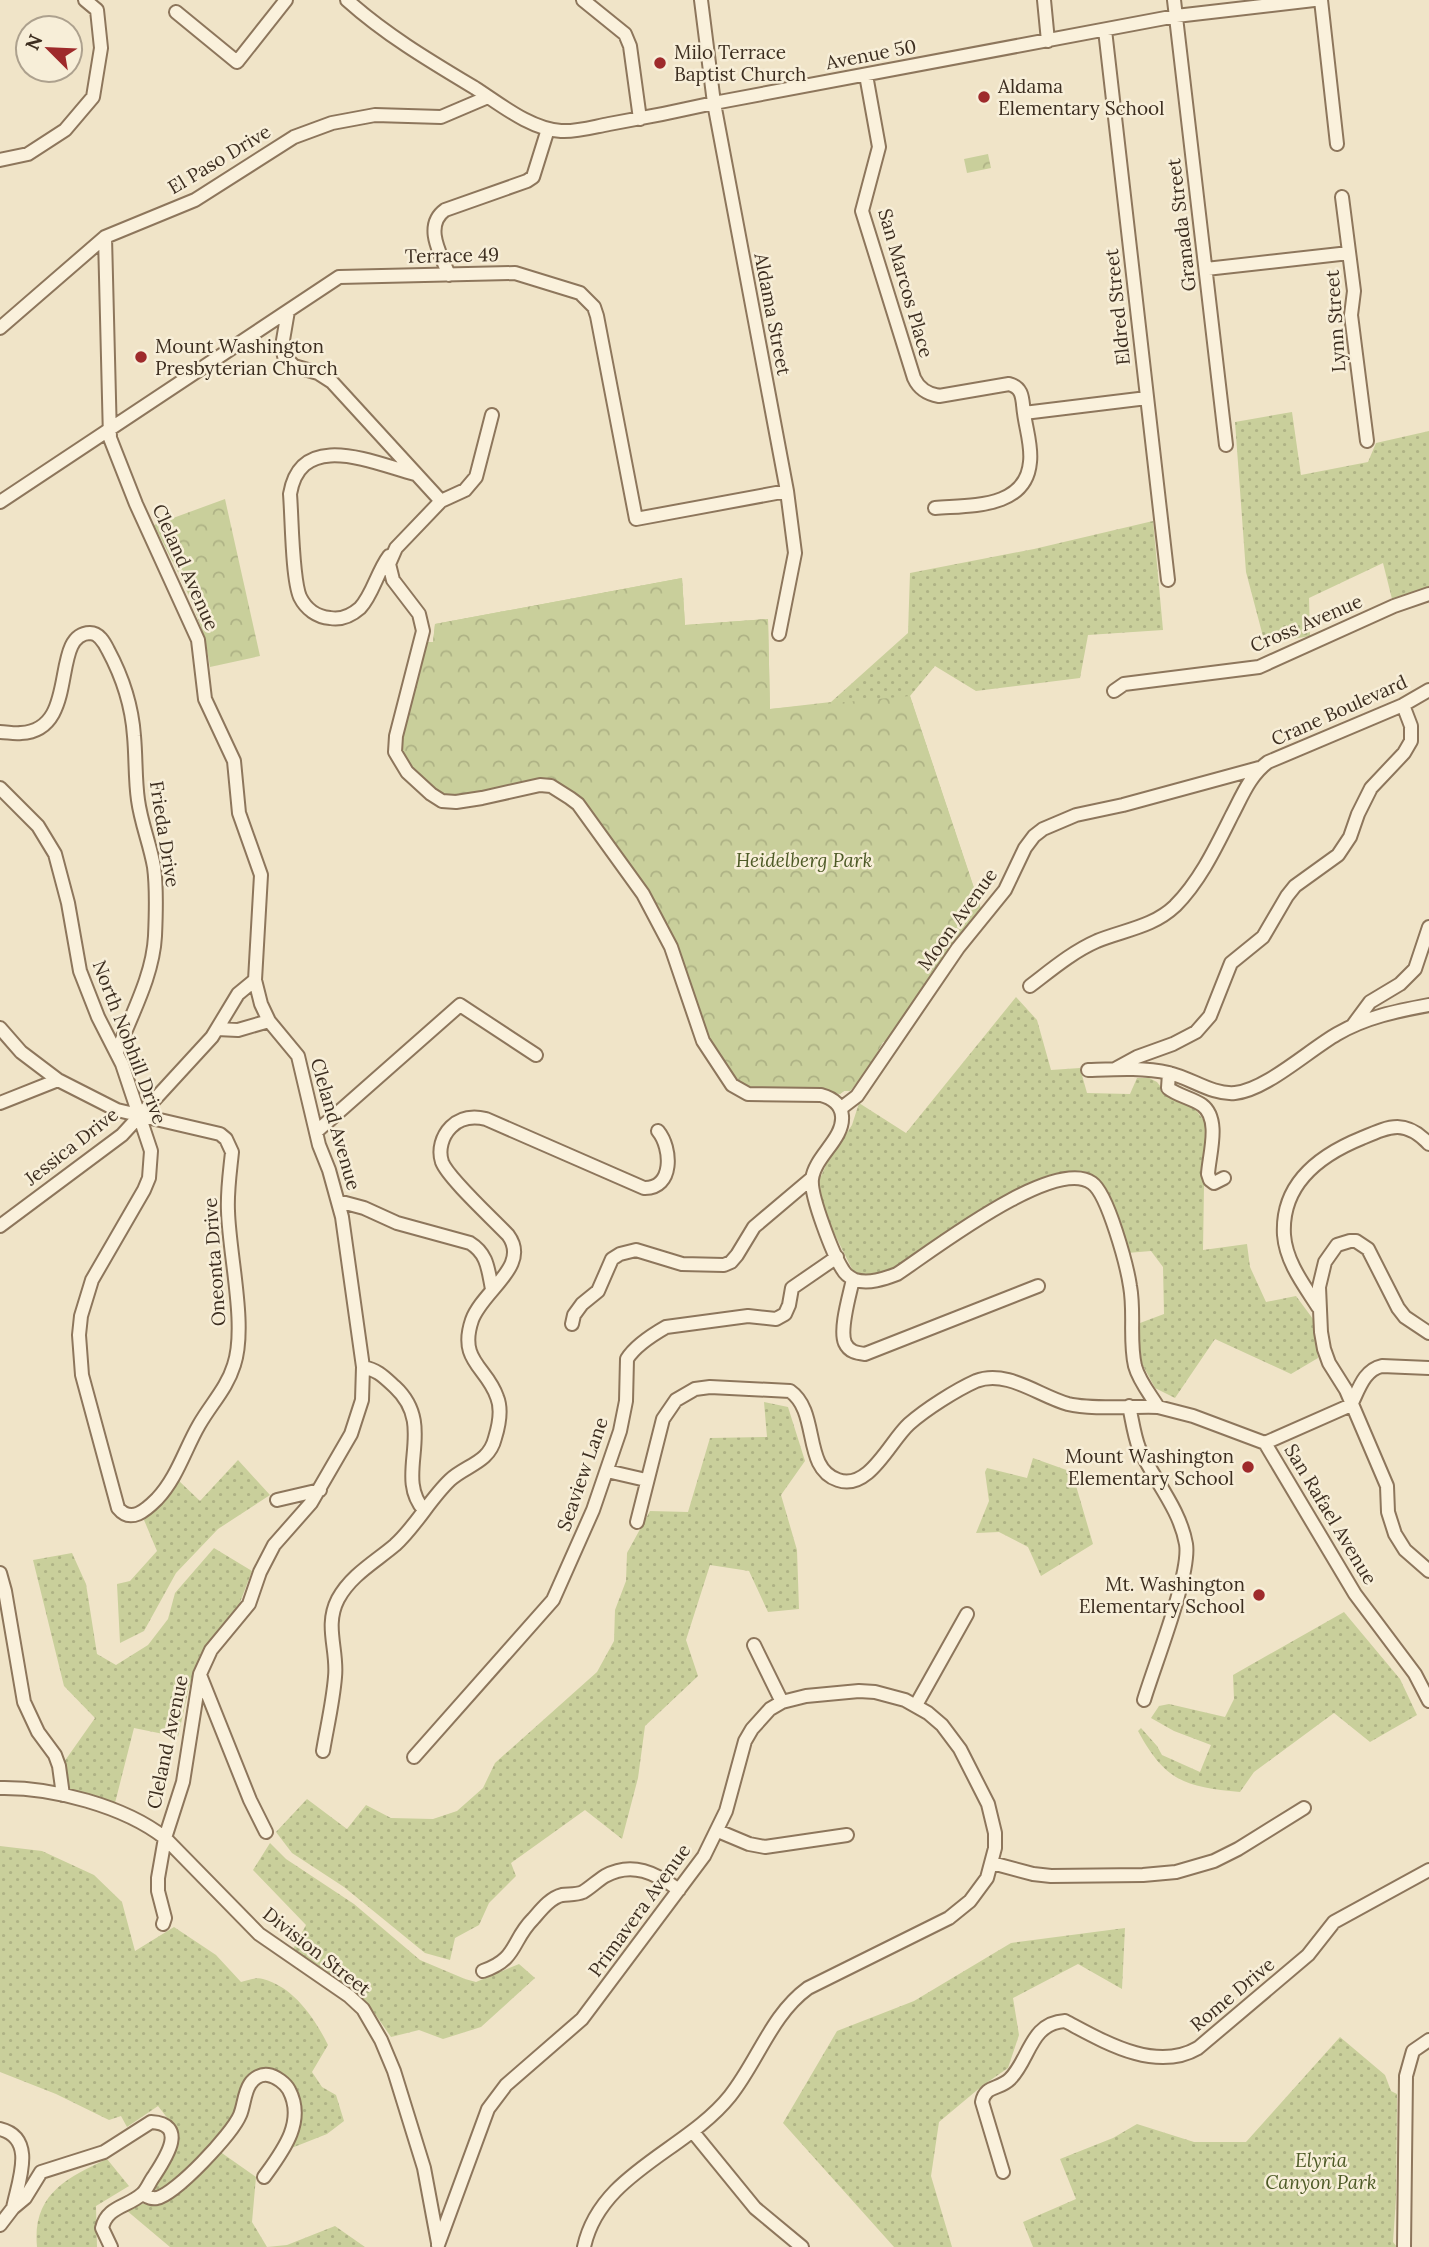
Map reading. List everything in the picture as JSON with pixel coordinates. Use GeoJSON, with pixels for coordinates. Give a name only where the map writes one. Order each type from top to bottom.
{"type":"FeatureCollection","features":[{"type":"Feature","properties":{"kind":"street"},"geometry":{"type":"LineString","coordinates":[[0,160],[28,154],[65,130],[93,97],[101,47],[97,10],[85,0]]}},
{"type":"Feature","properties":{"kind":"street"},"geometry":{"type":"LineString","coordinates":[[176,12],[237,62],[286,0]]}},
{"type":"Feature","properties":{"kind":"street","name":"Avenue 50"},"geometry":{"type":"LineString","coordinates":[[347,0],[399,42],[488,97],[548,129],[580,130],[1176,16],[1314,0]]}},
{"type":"Feature","properties":{"kind":"street","name":"Aldama Street"},"geometry":{"type":"LineString","coordinates":[[701,0],[714,103],[787,491],[795,553],[779,634]]}},
{"type":"Feature","properties":{"kind":"street"},"geometry":{"type":"LineString","coordinates":[[1044,0],[1048,41]]}},
{"type":"Feature","properties":{"kind":"street","name":"Granada Street"},"geometry":{"type":"LineString","coordinates":[[1174,0],[1226,445]]}},
{"type":"Feature","properties":{"kind":"street"},"geometry":{"type":"LineString","coordinates":[[1321,0],[1337,144]]}},
{"type":"Feature","properties":{"kind":"street"},"geometry":{"type":"LineString","coordinates":[[592,3],[625,34],[630,46],[640,119]]}},
{"type":"Feature","properties":{"kind":"street","name":"Eldred Street"},"geometry":{"type":"LineString","coordinates":[[1105,30],[1164,525],[1168,580]]}},
{"type":"Feature","properties":{"kind":"street","name":"San Marcos Place"},"geometry":{"type":"LineString","coordinates":[[866,75],[878,147],[862,211],[914,377],[924,391],[939,396],[1006,384],[1015,385],[1021,393],[1024,413]]}},
{"type":"Feature","properties":{"kind":"street","name":"El Paso Drive"},"geometry":{"type":"LineString","coordinates":[[0,328],[105,237],[195,200],[273,149],[313,129],[351,118],[375,115],[441,117],[488,97]]}},
{"type":"Feature","properties":{"kind":"street"},"geometry":{"type":"LineString","coordinates":[[449,275],[434,234],[436,220],[445,211],[533,177],[548,129]]}},
{"type":"Feature","properties":{"kind":"street","name":"Lynn Street"},"geometry":{"type":"LineString","coordinates":[[1342,197],[1354,291],[1351,315],[1367,441]]}},
{"type":"Feature","properties":{"kind":"street","name":"Cleland Avenue"},"geometry":{"type":"LineString","coordinates":[[105,237],[110,438],[136,504],[198,640],[205,699],[234,761],[239,813],[261,874],[255,980],[269,1021],[298,1056],[316,1132],[338,1201],[364,1385],[358,1418],[320,1490],[274,1545],[248,1604],[211,1650],[200,1674],[183,1782],[165,1838],[158,1891],[165,1918],[163,1924]]}},
{"type":"Feature","properties":{"kind":"street"},"geometry":{"type":"LineString","coordinates":[[1206,269],[1349,253]]}},
{"type":"Feature","properties":{"kind":"street","name":"Terrace 49"},"geometry":{"type":"LineString","coordinates":[[0,502],[339,277],[515,274],[571,288],[588,299],[597,316],[636,519],[787,491]]}},
{"type":"Feature","properties":{"kind":"street"},"geometry":{"type":"LineString","coordinates":[[288,311],[282,346],[284,356],[294,366],[318,373],[332,382],[441,501]]}},
{"type":"Feature","properties":{"kind":"street"},"geometry":{"type":"LineString","coordinates":[[935,508],[995,502],[1012,495],[1019,488],[1025,480],[1030,461],[1024,413],[1147,398]]}},
{"type":"Feature","properties":{"kind":"street"},"geometry":{"type":"LineString","coordinates":[[415,474],[330,454],[310,460],[296,474],[290,494],[297,586],[300,596],[312,611],[328,618],[345,617],[354,613],[366,600],[378,572],[396,548],[441,501],[465,490],[477,477],[492,415]]}},
{"type":"Feature","properties":{"kind":"street"},"geometry":{"type":"LineString","coordinates":[[396,548],[391,556],[389,572],[419,614],[423,631],[396,736],[396,752],[407,772],[430,794],[442,801],[482,798],[540,785],[551,786],[578,804],[643,894],[671,947],[703,1041],[732,1085],[748,1094],[821,1095],[835,1102],[840,1109],[842,1124],[812,1178],[754,1227],[731,1262],[724,1265],[682,1264],[636,1250],[620,1254],[612,1259],[598,1291],[582,1304],[574,1315],[572,1324]]}},
{"type":"Feature","properties":{"kind":"street","name":"Cross Avenue"},"geometry":{"type":"LineString","coordinates":[[1114,691],[1124,684],[1259,667],[1394,606],[1429,594]]}},
{"type":"Feature","properties":{"kind":"street","name":"Frieda Drive"},"geometry":{"type":"LineString","coordinates":[[0,732],[30,732],[47,721],[60,701],[68,652],[78,638],[94,633],[106,645],[121,678],[130,711],[140,810],[156,885],[153,951],[117,1052]]}},
{"type":"Feature","properties":{"kind":"street","name":"Crane Boulevard"},"geometry":{"type":"LineString","coordinates":[[1030,986],[1078,951],[1095,942],[1148,924],[1172,909],[1212,855],[1259,768],[1403,705],[1429,690]]}},
{"type":"Feature","properties":{"kind":"street"},"geometry":{"type":"LineString","coordinates":[[1115,1069],[1196,1032],[1210,1016],[1231,963],[1264,937],[1295,886],[1338,855],[1350,837],[1371,788],[1404,753],[1411,741],[1411,726],[1403,705]]}},
{"type":"Feature","properties":{"kind":"street","name":"Moon Avenue"},"geometry":{"type":"LineString","coordinates":[[840,1109],[857,1096],[958,948],[1005,890],[1025,848],[1034,836],[1043,829],[1076,815],[1259,768]]}},
{"type":"Feature","properties":{"kind":"street","name":"North Nobhill Drive"},"geometry":{"type":"LineString","coordinates":[[0,788],[37,826],[55,854],[68,903],[80,971],[98,1017],[117,1052],[151,1151],[149,1178],[92,1280],[81,1316],[79,1335],[82,1375],[118,1508],[127,1516]]}},
{"type":"Feature","properties":{"kind":"street"},"geometry":{"type":"LineString","coordinates":[[1352,1026],[1370,1002],[1400,984],[1415,969],[1429,927]]}},
{"type":"Feature","properties":{"kind":"street","name":"Jessica Drive"},"geometry":{"type":"LineString","coordinates":[[0,1226],[122,1135],[217,1029],[238,994],[255,980]]}},
{"type":"Feature","properties":{"kind":"street"},"geometry":{"type":"LineString","coordinates":[[316,1132],[460,1005],[536,1055]]}},
{"type":"Feature","properties":{"kind":"street"},"geometry":{"type":"LineString","coordinates":[[1088,1070],[1150,1070],[1170,1073],[1224,1093],[1245,1091],[1270,1080],[1303,1055],[1352,1026],[1386,1013],[1429,1005]]}},
{"type":"Feature","properties":{"kind":"street"},"geometry":{"type":"LineString","coordinates":[[217,1029],[238,1030],[269,1021]]}},
{"type":"Feature","properties":{"kind":"street","name":"Oneonta Drive"},"geometry":{"type":"LineString","coordinates":[[0,1028],[21,1052],[58,1080],[117,1110],[214,1131],[226,1139],[232,1152],[228,1212],[238,1345],[229,1379],[199,1426],[173,1478],[151,1506],[139,1515],[127,1516]]}},
{"type":"Feature","properties":{"kind":"street"},"geometry":{"type":"LineString","coordinates":[[1170,1073],[1167,1088],[1208,1111],[1212,1128],[1210,1180],[1218,1182],[1224,1178]]}},
{"type":"Feature","properties":{"kind":"street"},"geometry":{"type":"LineString","coordinates":[[0,1103],[58,1080]]}},
{"type":"Feature","properties":{"kind":"street"},"geometry":{"type":"LineString","coordinates":[[323,1751],[336,1665],[330,1635],[333,1611],[347,1586],[361,1570],[394,1545],[449,1481],[485,1457],[495,1439],[500,1415],[497,1396],[473,1360],[469,1337],[474,1315],[514,1262],[514,1246],[508,1235],[447,1171],[441,1155],[443,1138],[453,1125],[469,1118],[486,1119],[644,1188],[651,1188],[662,1182],[668,1171],[664,1138],[658,1131]]}},
{"type":"Feature","properties":{"kind":"street"},"geometry":{"type":"LineString","coordinates":[[1319,1310],[1287,1250],[1284,1225],[1286,1211],[1297,1185],[1316,1163],[1336,1148],[1383,1129],[1403,1127],[1422,1136],[1429,1144]]}},
{"type":"Feature","properties":{"kind":"street"},"geometry":{"type":"LineString","coordinates":[[812,1178],[813,1194],[844,1272],[853,1279],[864,1281],[881,1280],[897,1274],[1020,1194],[1056,1180],[1075,1177],[1090,1181],[1102,1194],[1119,1242],[1130,1287],[1132,1348],[1136,1368],[1158,1407]]}},
{"type":"Feature","properties":{"kind":"street"},"geometry":{"type":"LineString","coordinates":[[338,1201],[364,1208],[397,1223],[470,1243],[487,1261],[492,1289]]}},
{"type":"Feature","properties":{"kind":"street"},"geometry":{"type":"LineString","coordinates":[[1429,1333],[1405,1317],[1398,1308],[1368,1249],[1356,1241],[1337,1245],[1325,1262],[1319,1287],[1324,1349],[1387,1486],[1388,1512],[1395,1534],[1405,1550],[1429,1571]]}},
{"type":"Feature","properties":{"kind":"street","name":"Seaview Lane"},"geometry":{"type":"LineString","coordinates":[[414,1757],[553,1600],[593,1510],[620,1431],[626,1401],[626,1359],[630,1354],[655,1333],[666,1328],[747,1316],[776,1319],[785,1314],[792,1288],[837,1257]]}},
{"type":"Feature","properties":{"kind":"street"},"geometry":{"type":"LineString","coordinates":[[853,1279],[844,1328],[845,1344],[854,1353],[865,1354],[1038,1286]]}},
{"type":"Feature","properties":{"kind":"street"},"geometry":{"type":"LineString","coordinates":[[363,1367],[377,1370],[410,1404],[416,1429],[413,1463],[415,1500],[424,1510]]}},
{"type":"Feature","properties":{"kind":"street"},"geometry":{"type":"LineString","coordinates":[[1265,1443],[1352,1405],[1366,1376],[1376,1367],[1429,1368]]}},
{"type":"Feature","properties":{"kind":"street","name":"San Rafael Avenue"},"geometry":{"type":"LineString","coordinates":[[646,1480],[668,1409],[684,1394],[702,1388],[790,1391],[803,1403],[822,1470],[840,1481],[850,1482],[872,1470],[909,1424],[979,1380],[1009,1380],[1069,1404],[1158,1407],[1194,1416],[1265,1443],[1355,1594],[1415,1674],[1429,1701]]}},
{"type":"Feature","properties":{"kind":"street"},"geometry":{"type":"LineString","coordinates":[[1129,1406],[1139,1447],[1162,1485],[1187,1547],[1180,1587],[1143,1699]]}},
{"type":"Feature","properties":{"kind":"street"},"geometry":{"type":"LineString","coordinates":[[607,1471],[646,1480],[637,1522]]}},
{"type":"Feature","properties":{"kind":"street"},"geometry":{"type":"LineString","coordinates":[[277,1500],[320,1490]]}},
{"type":"Feature","properties":{"kind":"street"},"geometry":{"type":"LineString","coordinates":[[0,1573],[24,1702],[38,1732],[55,1755],[62,1795]]}},
{"type":"Feature","properties":{"kind":"street"},"geometry":{"type":"LineString","coordinates":[[916,1705],[967,1614]]}},
{"type":"Feature","properties":{"kind":"street"},"geometry":{"type":"LineString","coordinates":[[754,1645],[782,1702]]}},
{"type":"Feature","properties":{"kind":"street"},"geometry":{"type":"LineString","coordinates":[[200,1674],[250,1800],[266,1832]]}},
{"type":"Feature","properties":{"kind":"street","name":"Primavera Avenue"},"geometry":{"type":"LineString","coordinates":[[438,2246],[481,2125],[497,2095],[582,2019],[704,1856],[726,1811],[745,1741],[751,1729],[770,1709],[782,1702],[806,1696],[859,1691],[891,1695],[916,1705],[942,1725],[952,1737],[988,1804],[995,1833],[992,1863]]}},
{"type":"Feature","properties":{"kind":"street","name":"Division Street"},"geometry":{"type":"LineString","coordinates":[[0,1788],[27,1787],[62,1795],[141,1822],[165,1838],[259,1934],[363,2009],[381,2040],[394,2071],[424,2168],[438,2246]]}},
{"type":"Feature","properties":{"kind":"street"},"geometry":{"type":"LineString","coordinates":[[584,2247],[594,2217],[611,2194],[693,2132],[729,2096],[781,2015],[797,1996],[961,1910],[979,1891],[992,1863],[1051,1876],[1176,1872],[1214,1861],[1238,1849],[1304,1808]]}},
{"type":"Feature","properties":{"kind":"street"},"geometry":{"type":"LineString","coordinates":[[718,1831],[749,1844],[765,1847],[846,1835]]}},
{"type":"Feature","properties":{"kind":"street"},"geometry":{"type":"LineString","coordinates":[[482,1971],[493,1968],[509,1956],[530,1922],[554,1898],[582,1892],[608,1875],[630,1869],[641,1870],[661,1877],[679,1890]]}},
{"type":"Feature","properties":{"kind":"street","name":"Rome Drive"},"geometry":{"type":"LineString","coordinates":[[1003,2172],[982,2102],[983,2094],[1010,2080],[1032,2039],[1042,2029],[1055,2021],[1065,2021],[1129,2053],[1172,2056],[1188,2054],[1308,1955],[1334,1922],[1429,1870]]}},
{"type":"Feature","properties":{"kind":"street"},"geometry":{"type":"LineString","coordinates":[[1404,2247],[1406,2076],[1413,2051],[1429,2040]]}},
{"type":"Feature","properties":{"kind":"street"},"geometry":{"type":"LineString","coordinates":[[142,2194],[152,2199],[161,2197],[184,2182],[240,2116],[249,2085],[258,2076],[270,2075],[286,2085],[294,2099],[296,2116],[284,2150],[264,2177]]}},
{"type":"Feature","properties":{"kind":"street"},"geometry":{"type":"LineString","coordinates":[[0,2225],[25,2197],[41,2172],[104,2152],[151,2122],[160,2123],[166,2126],[172,2137],[170,2152],[142,2194],[106,2215],[102,2228],[111,2247]]}},
{"type":"Feature","properties":{"kind":"street"},"geometry":{"type":"LineString","coordinates":[[0,2129],[17,2138],[23,2152],[13,2208]]}},
{"type":"Feature","properties":{"kind":"street"},"geometry":{"type":"LineString","coordinates":[[693,2132],[755,2208],[802,2247]]}},
{"type":"Feature","properties":{"kind":"green space"},"geometry":{"type":"Polygon","coordinates":[[[988,154],[991,168],[967,173],[964,159],[988,154]]]}},
{"type":"Feature","properties":{"kind":"green space"},"geometry":{"type":"Polygon","coordinates":[[[1292,412],[1301,475],[1368,462],[1376,443],[1429,431],[1429,590],[1392,599],[1383,563],[1309,598],[1310,636],[1265,644],[1246,572],[1235,422],[1292,412]]]}},
{"type":"Feature","properties":{"kind":"green space"},"geometry":{"type":"Polygon","coordinates":[[[225,499],[260,656],[210,667],[202,629],[195,611],[154,525],[225,499]]]}},
{"type":"Feature","properties":{"kind":"green space","name":"Heidelberg Park"},"geometry":{"type":"Polygon","coordinates":[[[1153,521],[1163,630],[1088,635],[1080,678],[976,691],[935,666],[910,696],[982,912],[889,1040],[883,1042],[868,1068],[850,1091],[840,1094],[819,1089],[751,1088],[708,1037],[678,946],[647,889],[584,801],[570,789],[557,783],[529,781],[465,795],[400,734],[427,642],[433,642],[435,624],[682,578],[685,625],[768,619],[770,709],[831,702],[908,633],[910,573],[1034,549],[1153,521]]]}},
{"type":"Feature","properties":{"kind":"green space","name":"Heidelberg Park"},"geometry":{"type":"Polygon","coordinates":[[[682,578],[685,625],[768,619],[770,709],[910,696],[982,912],[889,1040],[883,1042],[850,1091],[840,1094],[763,1090],[743,1085],[727,1071],[708,1037],[678,946],[647,889],[584,801],[569,789],[557,783],[529,781],[465,795],[444,796],[436,793],[408,767],[401,752],[400,734],[427,642],[433,642],[435,624],[682,578]]]}},
{"type":"Feature","properties":{"kind":"green space"},"geometry":{"type":"Polygon","coordinates":[[[1016,997],[1037,1020],[1051,1070],[1080,1068],[1087,1093],[1130,1094],[1137,1078],[1149,1078],[1157,1082],[1167,1095],[1192,1105],[1205,1122],[1203,1250],[1247,1244],[1250,1267],[1266,1302],[1296,1296],[1313,1319],[1318,1358],[1291,1374],[1215,1339],[1175,1398],[1155,1388],[1140,1360],[1140,1323],[1164,1314],[1163,1267],[1151,1251],[1127,1253],[1089,1176],[1076,1172],[1054,1175],[989,1207],[883,1276],[854,1273],[825,1215],[818,1183],[827,1163],[852,1125],[859,1103],[906,1133],[1016,997]]]}},
{"type":"Feature","properties":{"kind":"green space"},"geometry":{"type":"Polygon","coordinates":[[[764,1402],[788,1407],[805,1461],[781,1495],[797,1550],[799,1609],[768,1612],[749,1571],[710,1565],[686,1640],[698,1676],[645,1726],[638,1778],[622,1839],[585,1810],[511,1863],[516,1876],[489,1903],[479,1925],[455,1938],[450,1960],[425,1953],[344,1887],[292,1853],[276,1832],[307,1799],[347,1829],[366,1805],[391,1818],[433,1819],[457,1811],[483,1788],[495,1763],[597,1672],[614,1641],[615,1610],[626,1581],[627,1553],[650,1511],[688,1512],[710,1438],[767,1437],[764,1402]]]}},
{"type":"Feature","properties":{"kind":"green space"},"geometry":{"type":"Polygon","coordinates":[[[1033,1458],[1072,1472],[1093,1544],[1041,1576],[1028,1547],[999,1532],[976,1533],[989,1501],[985,1472],[987,1468],[1027,1478],[1033,1458]]]}},
{"type":"Feature","properties":{"kind":"green space"},"geometry":{"type":"Polygon","coordinates":[[[238,1460],[270,1495],[218,1529],[176,1573],[144,1631],[120,1643],[117,1584],[130,1581],[157,1551],[144,1520],[178,1480],[200,1501],[238,1460]]]}},
{"type":"Feature","properties":{"kind":"green space"},"geometry":{"type":"Polygon","coordinates":[[[214,1548],[252,1571],[239,1605],[200,1655],[189,1687],[178,1737],[134,1728],[115,1803],[68,1788],[64,1762],[95,1718],[64,1686],[33,1560],[72,1553],[86,1584],[97,1654],[116,1665],[148,1645],[168,1619],[175,1593],[214,1548]]]}},
{"type":"Feature","properties":{"kind":"green space"},"geometry":{"type":"Polygon","coordinates":[[[1344,1612],[1400,1679],[1417,1715],[1370,1742],[1334,1713],[1254,1772],[1240,1792],[1191,1784],[1178,1778],[1158,1761],[1148,1748],[1138,1731],[1141,1728],[1162,1755],[1200,1772],[1211,1745],[1174,1731],[1151,1718],[1159,1706],[1169,1704],[1225,1717],[1234,1699],[1233,1675],[1344,1612]]]}},
{"type":"Feature","properties":{"kind":"green space"},"geometry":{"type":"Polygon","coordinates":[[[270,1843],[286,1859],[354,1904],[420,1960],[476,1982],[519,1964],[535,1978],[481,2027],[443,2039],[419,2030],[391,2037],[371,2008],[346,1984],[293,1949],[306,1925],[253,1870],[270,1843]]]}},
{"type":"Feature","properties":{"kind":"green space"},"geometry":{"type":"Polygon","coordinates":[[[0,1846],[42,1851],[94,1875],[122,1902],[135,1951],[174,1927],[216,1955],[241,1982],[261,1978],[284,1989],[310,2015],[328,2045],[312,2072],[322,2087],[336,2095],[344,2121],[327,2134],[289,2149],[302,2112],[289,2080],[271,2071],[246,2079],[234,2113],[218,2137],[174,2182],[151,2194],[150,2190],[177,2136],[172,2124],[158,2106],[127,2127],[121,2116],[109,2120],[56,2094],[0,2072],[0,1846]]]}},
{"type":"Feature","properties":{"kind":"green space"},"geometry":{"type":"Polygon","coordinates":[[[1125,1928],[1122,1989],[1078,1964],[1013,1998],[1019,2035],[1008,2068],[939,2122],[931,2176],[952,2247],[894,2247],[783,2123],[837,2031],[914,2001],[1011,1943],[1125,1928]]]}},
{"type":"Feature","properties":{"kind":"green space","name":"Elyria Canyon Park"},"geometry":{"type":"Polygon","coordinates":[[[1340,2037],[1385,2075],[1391,2091],[1397,2094],[1393,2242],[1397,2247],[1033,2247],[1023,2222],[1076,2199],[1060,2159],[1113,2138],[1137,2124],[1194,2142],[1246,2142],[1340,2037]]]}},
{"type":"Feature","properties":{"kind":"green space"},"geometry":{"type":"Polygon","coordinates":[[[219,2151],[256,2177],[252,2222],[267,2247],[170,2247],[126,2210],[170,2194],[219,2151]]]}},
{"type":"Feature","properties":{"kind":"green space"},"geometry":{"type":"Polygon","coordinates":[[[107,2159],[129,2186],[96,2206],[97,2247],[37,2247],[37,2229],[46,2201],[66,2181],[107,2159]]]}},
{"type":"Feature","properties":{"kind":"green space"},"geometry":{"type":"Polygon","coordinates":[[[335,2226],[365,2247],[267,2247],[287,2245],[335,2226]]]}},
{"type":"Feature","properties":{"kind":"place","name":"Milo Terrace Baptist Church"},"geometry":{"type":"Point","coordinates":[660,63]}},
{"type":"Feature","properties":{"kind":"place","name":"Aldama Elementary School"},"geometry":{"type":"Point","coordinates":[984,97]}},
{"type":"Feature","properties":{"kind":"place","name":"Mount Washington Presbyterian Church"},"geometry":{"type":"Point","coordinates":[141,357]}},
{"type":"Feature","properties":{"kind":"place","name":"Mount Washington Elementary School"},"geometry":{"type":"Point","coordinates":[1248,1467]}},
{"type":"Feature","properties":{"kind":"place","name":"Mt. Washington Elementary School"},"geometry":{"type":"Point","coordinates":[1259,1595]}}]}
